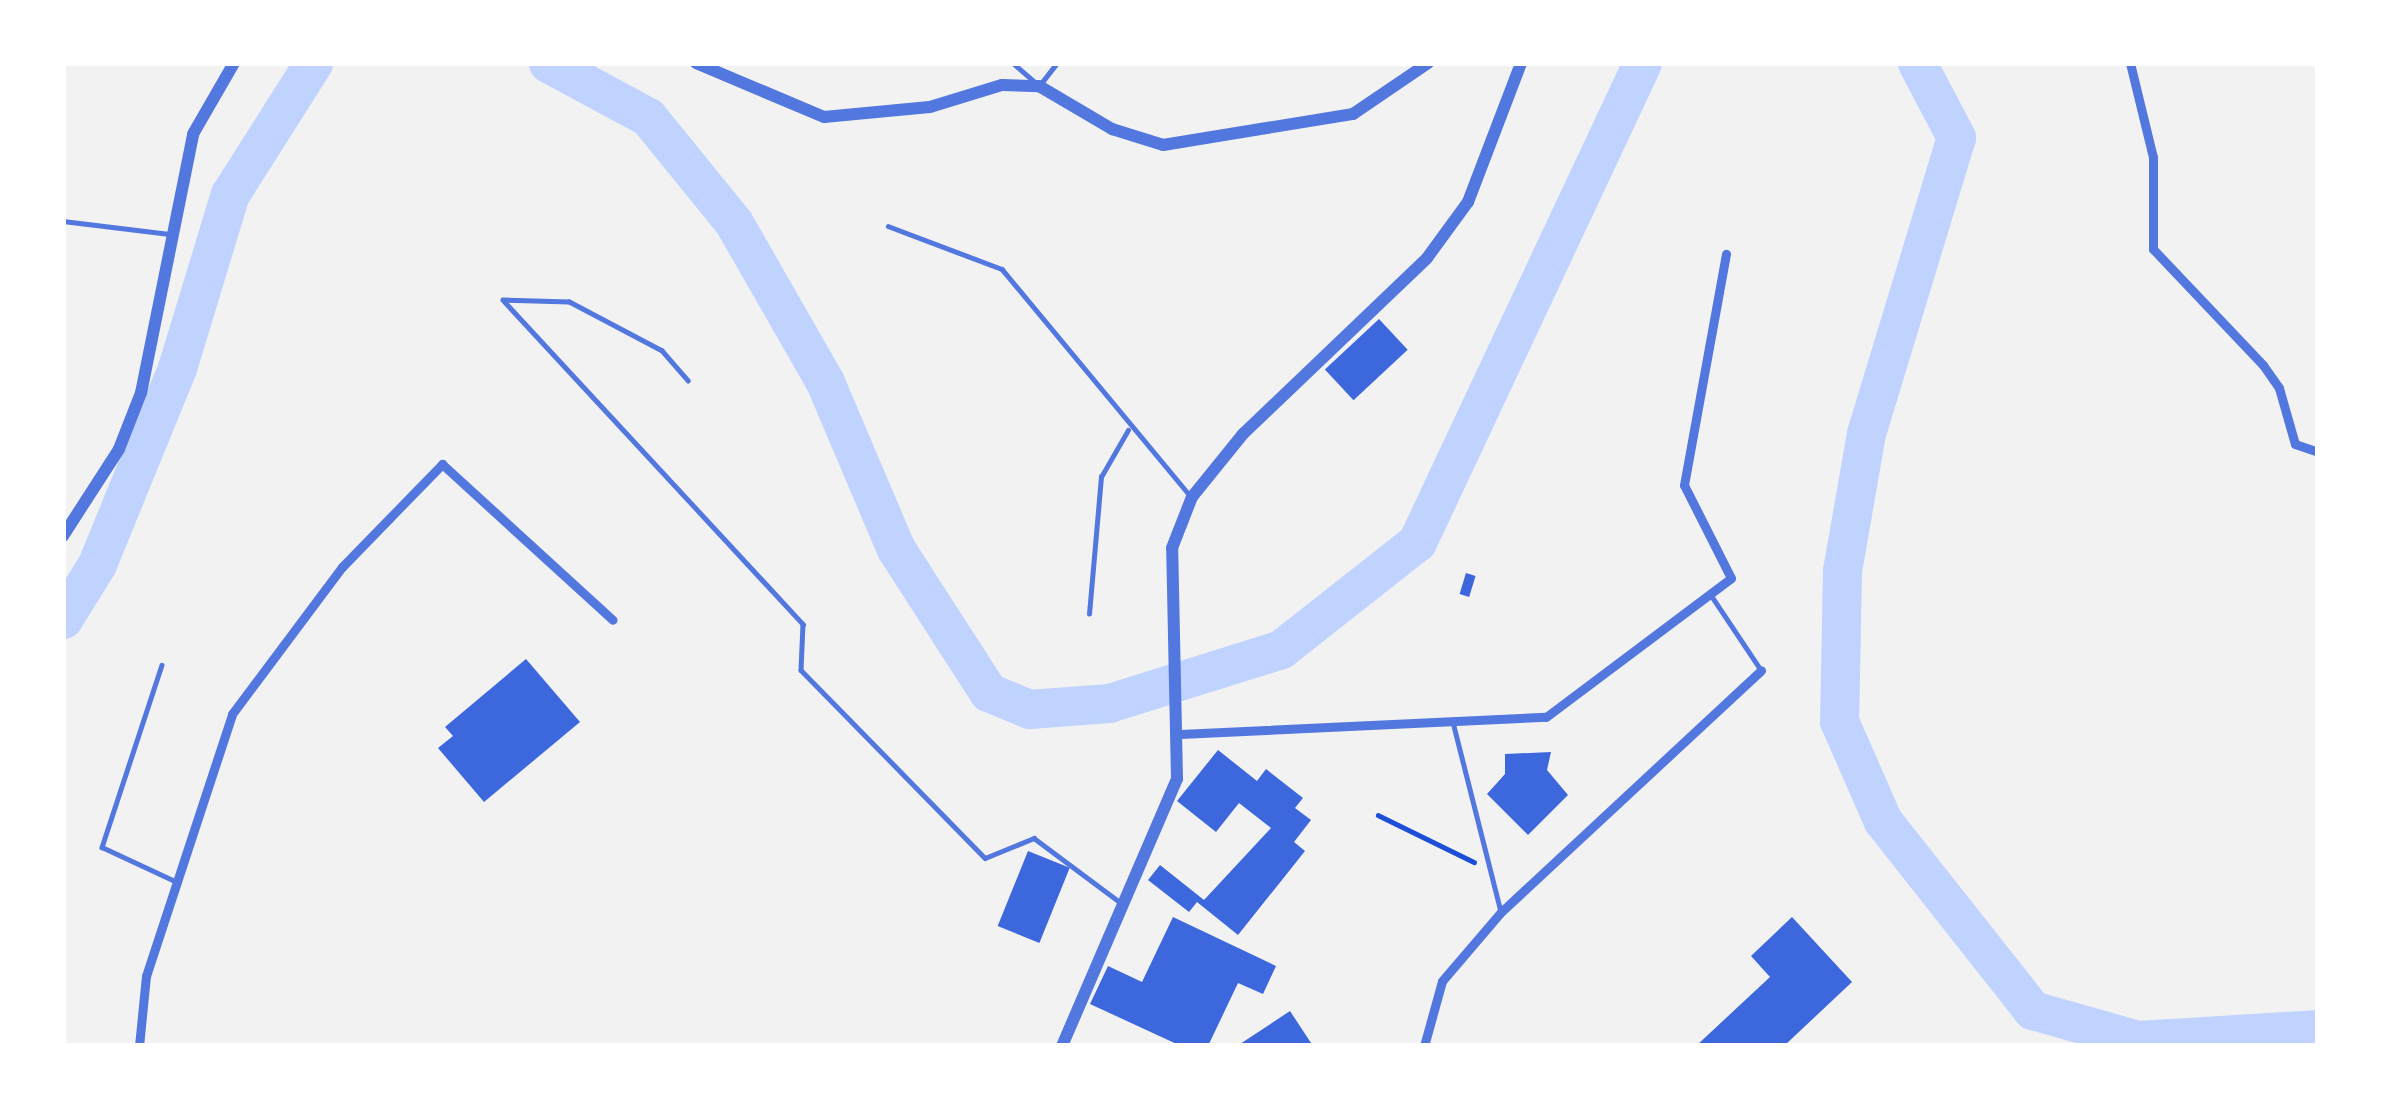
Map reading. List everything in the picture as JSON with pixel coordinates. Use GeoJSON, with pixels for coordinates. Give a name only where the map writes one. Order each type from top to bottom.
{"type":"FeatureCollection","features":[{"type":"Feature","properties":{"kind":"street"},"geometry":{"type":"LineString","coordinates":[[63,536],[119,448],[141,393],[169,234],[193,134],[234,63]]}},
{"type":"Feature","properties":{"kind":"street"},"geometry":{"type":"LineString","coordinates":[[696,63],[824,117],[1039,86],[1112,129],[1163,145],[1353,114],[1428,63]]}},
{"type":"Feature","properties":{"kind":"street"},"geometry":{"type":"LineString","coordinates":[[1062,1046],[1163,824],[1180,734],[1172,548],[1192,497],[1243,434],[1427,258],[1468,202],[1521,63]]}},
{"type":"Feature","properties":{"kind":"street"},"geometry":{"type":"LineString","coordinates":[[2130,63],[2153,157],[2152,249],[2263,365],[2279,388],[2295,444],[2318,452]]}},
{"type":"Feature","properties":{"kind":"street"},"geometry":{"type":"LineString","coordinates":[[1180,734],[1454,726],[1546,717],[1730,578],[1684,485],[1726,254]]}},
{"type":"Feature","properties":{"kind":"street"},"geometry":{"type":"LineString","coordinates":[[139,1046],[146,976],[232,714],[342,567],[442,464],[613,620]]}},
{"type":"Feature","properties":{"kind":"street"},"geometry":{"type":"LineString","coordinates":[[1424,1046],[1442,981],[1501,912],[1761,670]]}},
{"type":"Feature","properties":{"kind":"lane"},"geometry":{"type":"LineString","coordinates":[[1012,63],[1039,86],[1058,63]]}},
{"type":"Feature","properties":{"kind":"lane"},"geometry":{"type":"LineString","coordinates":[[63,221],[169,234]]}},
{"type":"Feature","properties":{"kind":"lane"},"geometry":{"type":"LineString","coordinates":[[888,226],[1002,269],[1128,430],[1192,497]]}},
{"type":"Feature","properties":{"kind":"lane"},"geometry":{"type":"LineString","coordinates":[[688,381],[662,351],[569,302],[502,300],[803,624],[801,670],[985,857],[1034,838],[1125,906]]}},
{"type":"Feature","properties":{"kind":"lane"},"geometry":{"type":"LineString","coordinates":[[1089,614],[1101,477],[1128,430]]}},
{"type":"Feature","properties":{"kind":"lane"},"geometry":{"type":"LineString","coordinates":[[1710,594],[1761,670]]}},
{"type":"Feature","properties":{"kind":"lane"},"geometry":{"type":"LineString","coordinates":[[162,665],[102,847],[177,882]]}},
{"type":"Feature","properties":{"kind":"lane"},"geometry":{"type":"LineString","coordinates":[[1454,726],[1501,912]]}},
{"type":"Feature","properties":{"kind":"path"},"geometry":{"type":"LineString","coordinates":[[1378,815],[1490,869]]}},
{"type":"Feature","properties":{"kind":"building"},"geometry":{"type":"Polygon","coordinates":[[[1379,319],[1408,350],[1354,400],[1325,369],[1379,319]]]}},
{"type":"Feature","properties":{"kind":"building"},"geometry":{"type":"Polygon","coordinates":[[[1466,573],[1476,576],[1469,597],[1460,594],[1466,573]]]}},
{"type":"Feature","properties":{"kind":"building"},"geometry":{"type":"Polygon","coordinates":[[[526,659],[580,722],[484,802],[438,748],[453,736],[445,727],[526,659]]]}},
{"type":"Feature","properties":{"kind":"building"},"geometry":{"type":"Polygon","coordinates":[[[1218,750],[1257,781],[1266,769],[1303,798],[1295,808],[1311,820],[1294,842],[1305,851],[1238,935],[1197,902],[1189,912],[1148,880],[1160,865],[1204,900],[1271,828],[1239,803],[1216,832],[1177,801],[1218,750]]]}},
{"type":"Feature","properties":{"kind":"building"},"geometry":{"type":"Polygon","coordinates":[[[1551,752],[1547,770],[1568,795],[1528,835],[1487,794],[1505,774],[1505,754],[1551,752]]]}},
{"type":"Feature","properties":{"kind":"building"},"geometry":{"type":"Polygon","coordinates":[[[1028,851],[1070,868],[1039,943],[998,926],[1028,851]]]}},
{"type":"Feature","properties":{"kind":"building"},"geometry":{"type":"Polygon","coordinates":[[[1173,917],[1276,966],[1263,994],[1238,983],[1208,1046],[1181,1046],[1090,1004],[1108,966],[1142,982],[1173,917]]]}},
{"type":"Feature","properties":{"kind":"building"},"geometry":{"type":"Polygon","coordinates":[[[1792,917],[1852,982],[1784,1046],[1696,1046],[1770,977],[1751,956],[1792,917]]]}},
{"type":"Feature","properties":{"kind":"building"},"geometry":{"type":"Polygon","coordinates":[[[1290,1011],[1313,1046],[1237,1046],[1290,1011]]]}},
{"type":"Feature","properties":{"kind":"waterway"},"geometry":{"type":"LineString","coordinates":[[63,619],[97,564],[177,368],[230,194],[313,63]]}},
{"type":"Feature","properties":{"kind":"waterway"},"geometry":{"type":"LineString","coordinates":[[548,63],[648,117],[734,223],[825,382],[896,549],[988,692],[1029,709],[1109,703],[1281,649],[1417,542],[1642,63]]}},
{"type":"Feature","properties":{"kind":"waterway"},"geometry":{"type":"LineString","coordinates":[[1917,63],[1956,137],[1866,433],[1842,570],[1839,721],[1883,821],[2032,1010],[2138,1040],[2318,1029]]}}]}
